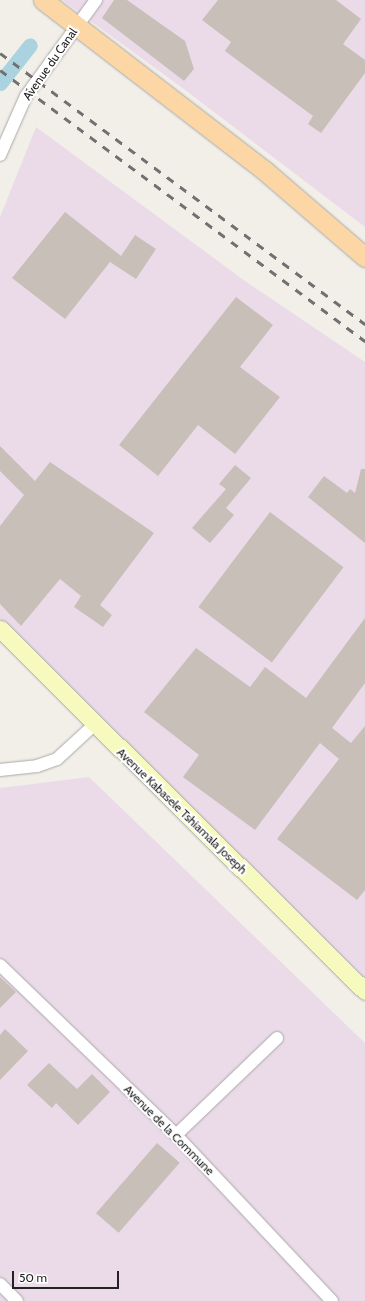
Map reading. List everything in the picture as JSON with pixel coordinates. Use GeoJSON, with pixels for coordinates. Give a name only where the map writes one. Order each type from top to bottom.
{"type":"FeatureCollection","features":[{"type":"Feature","properties":{"kind":"main road"},"geometry":{"type":"LineString","coordinates":[[43,0],[72,25],[265,171],[365,257]]}},
{"type":"Feature","properties":{"kind":"main road","name":"Avenue Kabasele Tshiamala Joseph"},"geometry":{"type":"LineString","coordinates":[[0,629],[94,725],[365,991]]}},
{"type":"Feature","properties":{"kind":"street","name":"Avenue du Canal"},"geometry":{"type":"LineString","coordinates":[[0,155],[26,96],[72,25],[96,0]]}},
{"type":"Feature","properties":{"kind":"street"},"geometry":{"type":"LineString","coordinates":[[0,770],[37,766],[56,759],[94,725]]}},
{"type":"Feature","properties":{"kind":"street","name":"Avenue de la Commune"},"geometry":{"type":"LineString","coordinates":[[0,965],[176,1135],[332,1301]]}},
{"type":"Feature","properties":{"kind":"street"},"geometry":{"type":"LineString","coordinates":[[176,1135],[277,1038]]}},
{"type":"Feature","properties":{"kind":"street"},"geometry":{"type":"LineString","coordinates":[[0,1284],[18,1301]]}},
{"type":"Feature","properties":{"kind":"shaded area"},"geometry":{"type":"Polygon","coordinates":[[[62,0],[365,0],[365,227],[185,90],[62,0]]]}},
{"type":"Feature","properties":{"kind":"shaded area"},"geometry":{"type":"Polygon","coordinates":[[[36,127],[245,281],[365,362],[365,978],[36,660],[0,620],[0,217],[36,127]]]}},
{"type":"Feature","properties":{"kind":"shaded area"},"geometry":{"type":"Polygon","coordinates":[[[89,777],[365,1043],[365,1301],[0,1301],[0,788],[89,777]]]}},
{"type":"Feature","properties":{"kind":"building"},"geometry":{"type":"Polygon","coordinates":[[[114,0],[127,0],[185,41],[194,69],[184,81],[102,18],[114,0]]]}},
{"type":"Feature","properties":{"kind":"building"},"geometry":{"type":"Polygon","coordinates":[[[218,0],[336,0],[361,19],[343,44],[365,60],[365,73],[321,133],[308,124],[313,116],[225,51],[231,42],[202,20],[218,0]]]}},
{"type":"Feature","properties":{"kind":"building"},"geometry":{"type":"Polygon","coordinates":[[[65,212],[121,256],[135,235],[156,249],[136,279],[110,262],[65,319],[12,278],[65,212]]]}},
{"type":"Feature","properties":{"kind":"building"},"geometry":{"type":"Polygon","coordinates":[[[236,297],[273,325],[240,367],[280,397],[235,454],[198,425],[158,476],[119,445],[236,297]]]}},
{"type":"Feature","properties":{"kind":"building"},"geometry":{"type":"Polygon","coordinates":[[[0,446],[35,481],[50,462],[154,533],[100,605],[112,615],[103,627],[74,607],[81,596],[60,579],[21,626],[0,604],[0,526],[24,495],[0,471],[0,446]]]}},
{"type":"Feature","properties":{"kind":"building"},"geometry":{"type":"Polygon","coordinates":[[[235,465],[251,478],[226,508],[234,515],[210,543],[192,528],[226,489],[219,484],[235,465]]]}},
{"type":"Feature","properties":{"kind":"building"},"geometry":{"type":"Polygon","coordinates":[[[361,469],[365,469],[365,543],[308,497],[324,476],[347,493],[350,489],[355,493],[361,469]]]}},
{"type":"Feature","properties":{"kind":"building"},"geometry":{"type":"Polygon","coordinates":[[[270,512],[343,567],[272,662],[198,607],[270,512]]]}},
{"type":"Feature","properties":{"kind":"building"},"geometry":{"type":"Polygon","coordinates":[[[365,618],[365,683],[332,728],[351,743],[365,726],[365,890],[357,900],[277,839],[339,759],[320,743],[255,830],[183,777],[199,755],[144,712],[196,648],[250,687],[265,667],[306,698],[365,618]]]}},
{"type":"Feature","properties":{"kind":"building"},"geometry":{"type":"Polygon","coordinates":[[[0,977],[16,992],[0,1008],[0,977]]]}},
{"type":"Feature","properties":{"kind":"building"},"geometry":{"type":"Polygon","coordinates":[[[5,1029],[28,1051],[0,1080],[0,1035],[5,1029]]]}},
{"type":"Feature","properties":{"kind":"building"},"geometry":{"type":"Polygon","coordinates":[[[49,1063],[77,1089],[92,1074],[110,1092],[78,1125],[56,1103],[52,1108],[27,1085],[49,1063]]]}},
{"type":"Feature","properties":{"kind":"building"},"geometry":{"type":"Polygon","coordinates":[[[157,1143],[180,1163],[119,1233],[96,1213],[157,1143]]]}},
{"type":"Feature","properties":{"kind":"waterway"},"geometry":{"type":"LineString","coordinates":[[0,83],[30,45]]}},
{"type":"Feature","properties":{"kind":"railway"},"geometry":{"type":"LineString","coordinates":[[0,53],[365,324]]}},
{"type":"Feature","properties":{"kind":"railway"},"geometry":{"type":"LineString","coordinates":[[0,70],[365,341]]}}]}
